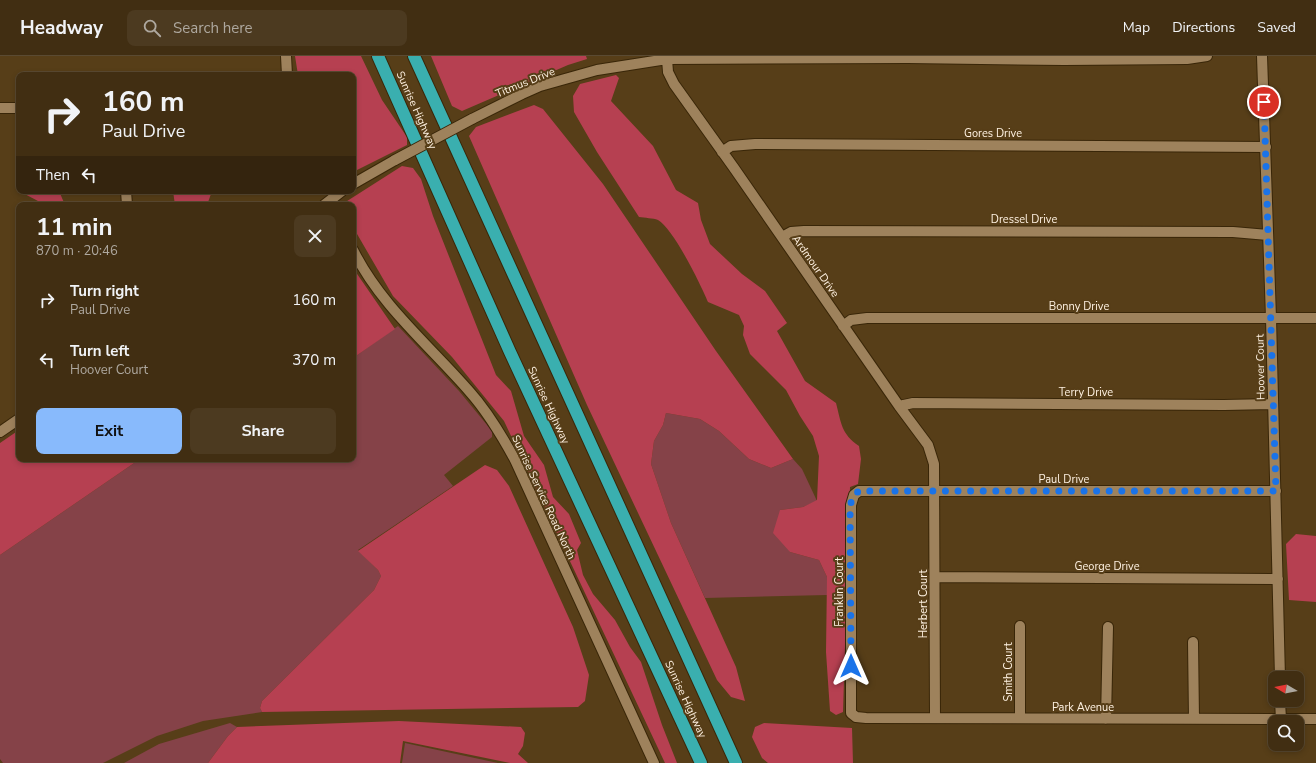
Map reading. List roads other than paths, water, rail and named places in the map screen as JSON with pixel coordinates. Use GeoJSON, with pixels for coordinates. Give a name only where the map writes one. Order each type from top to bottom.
{"type":"FeatureCollection","features":[{"type":"Feature","properties":{"kind":"highway","name":"Sunrise Highway"},"geometry":{"type":"LineString","coordinates":[[378,56],[510,352],[701,763]]}},
{"type":"Feature","properties":{"kind":"highway","name":"Sunrise Highway"},"geometry":{"type":"LineString","coordinates":[[414,56],[736,763]]}},
{"type":"Feature","properties":{"kind":"street"},"geometry":{"type":"LineString","coordinates":[[286,56],[287,72]]}},
{"type":"Feature","properties":{"kind":"street","name":"Titmus Drive"},"geometry":{"type":"LineString","coordinates":[[356,182],[433,139],[540,86],[597,70],[667,58],[908,57],[1103,60],[1187,59],[1207,56]]}},
{"type":"Feature","properties":{"kind":"street","name":"Hoover Court"},"geometry":{"type":"LineString","coordinates":[[1262,56],[1271,318],[1280,671]]}},
{"type":"Feature","properties":{"kind":"street","name":"Ardmour Drive"},"geometry":{"type":"LineString","coordinates":[[667,58],[668,72],[674,84],[930,449],[934,464],[935,490]]}},
{"type":"Feature","properties":{"kind":"street"},"geometry":{"type":"LineString","coordinates":[[0,108],[16,108]]}},
{"type":"Feature","properties":{"kind":"street","name":"Gores Drive"},"geometry":{"type":"LineString","coordinates":[[722,152],[731,146],[755,144],[1266,147]]}},
{"type":"Feature","properties":{"kind":"street"},"geometry":{"type":"LineString","coordinates":[[328,200],[337,194]]}},
{"type":"Feature","properties":{"kind":"street","name":"Dressel Drive"},"geometry":{"type":"LineString","coordinates":[[782,237],[791,232],[804,231],[1233,232],[1268,235]]}},
{"type":"Feature","properties":{"kind":"street","name":"Sunrise Service Road North"},"geometry":{"type":"LineString","coordinates":[[356,256],[363,269],[381,295],[470,392],[494,424],[504,441],[534,502],[654,763]]}},
{"type":"Feature","properties":{"kind":"street","name":"Bonny Drive"},"geometry":{"type":"LineString","coordinates":[[843,326],[851,320],[867,318],[1316,318]]}},
{"type":"Feature","properties":{"kind":"street","name":"Terry Drive"},"geometry":{"type":"LineString","coordinates":[[899,406],[913,403],[1273,404]]}},
{"type":"Feature","properties":{"kind":"street"},"geometry":{"type":"LineString","coordinates":[[0,432],[16,421]]}},
{"type":"Feature","properties":{"kind":"street","name":"Paul Drive"},"geometry":{"type":"LineString","coordinates":[[854,495],[859,491],[864,490],[1276,491]]}},
{"type":"Feature","properties":{"kind":"street","name":"Herbert Court"},"geometry":{"type":"LineString","coordinates":[[935,490],[936,718]]}},
{"type":"Feature","properties":{"kind":"street","name":"Franklin Court"},"geometry":{"type":"LineString","coordinates":[[851,713],[850,505],[854,495]]}},
{"type":"Feature","properties":{"kind":"street","name":"George Drive"},"geometry":{"type":"LineString","coordinates":[[935,577],[1278,579]]}},
{"type":"Feature","properties":{"kind":"street","name":"Smith Court"},"geometry":{"type":"LineString","coordinates":[[1020,626],[1020,718]]}},
{"type":"Feature","properties":{"kind":"street"},"geometry":{"type":"LineString","coordinates":[[1106,719],[1108,627]]}},
{"type":"Feature","properties":{"kind":"street"},"geometry":{"type":"LineString","coordinates":[[1193,642],[1194,719]]}},
{"type":"Feature","properties":{"kind":"street","name":"Park Avenue"},"geometry":{"type":"LineString","coordinates":[[851,713],[856,717],[866,718],[1268,720]]}},
{"type":"Feature","properties":{"kind":"street","name":"Park Avenue"},"geometry":{"type":"LineString","coordinates":[[1304,719],[1316,719]]}}]}
